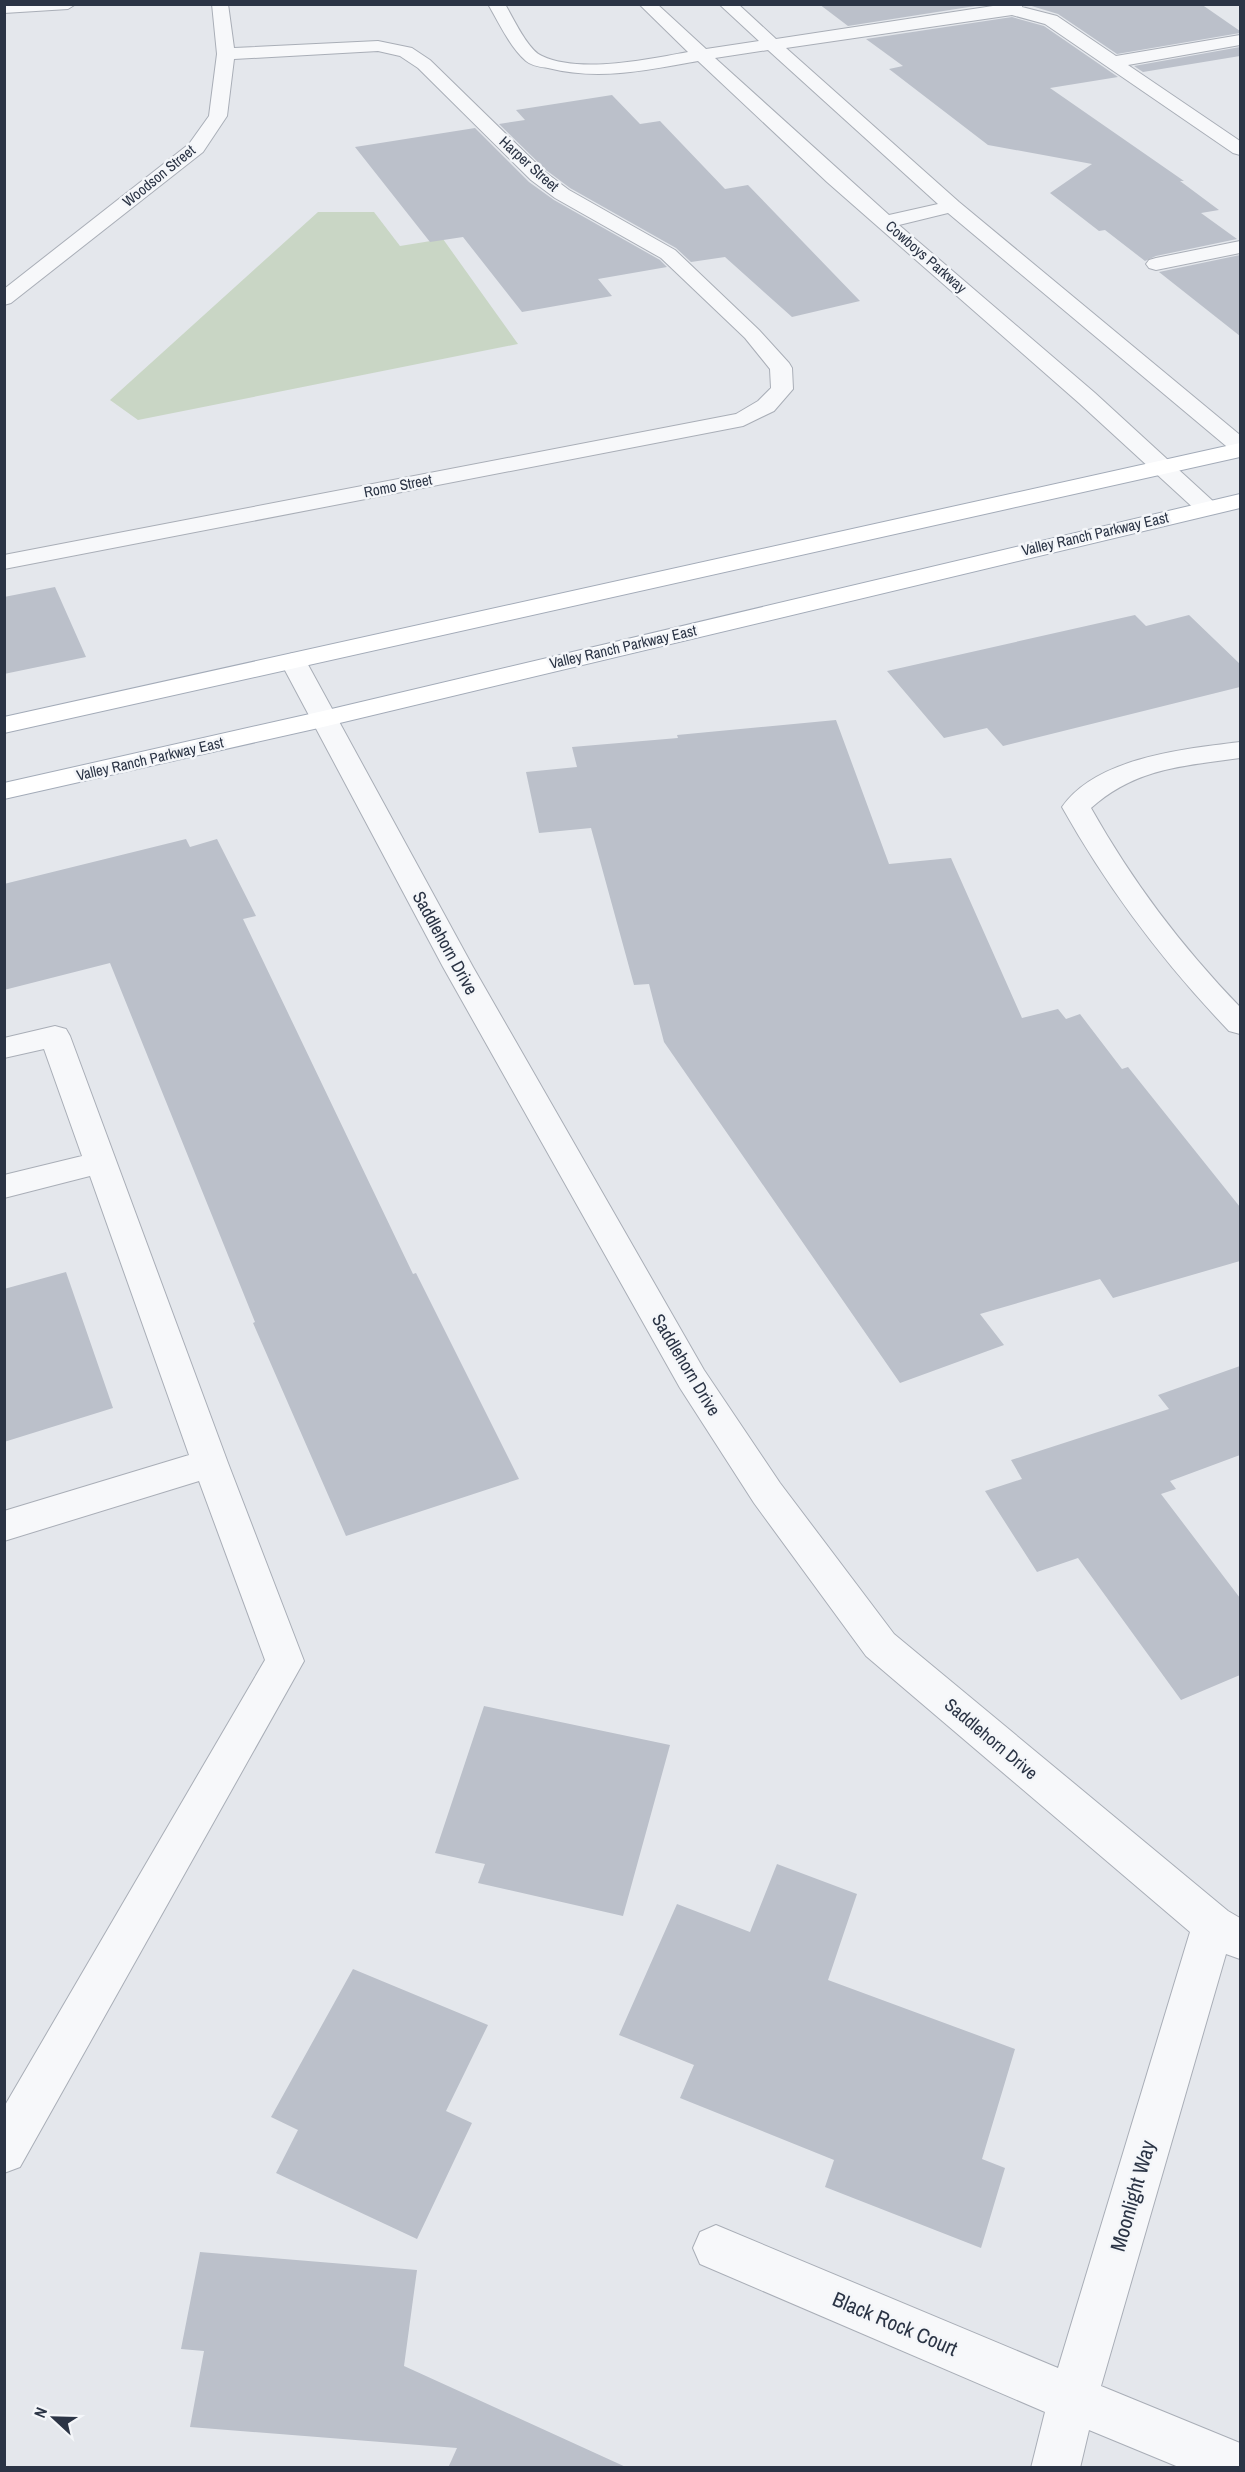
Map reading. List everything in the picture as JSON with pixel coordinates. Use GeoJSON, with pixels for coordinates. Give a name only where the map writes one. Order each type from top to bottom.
{"type":"FeatureCollection","features":[{"type":"Feature","properties":{"kind":"main road"},"geometry":{"type":"LineString","coordinates":[[4,725],[1240,448]]}},
{"type":"Feature","properties":{"kind":"main road","name":"Valley Ranch Parkway East"},"geometry":{"type":"LineString","coordinates":[[4,791],[323,719],[1240,501]]}},
{"type":"Feature","properties":{"kind":"street"},"geometry":{"type":"LineString","coordinates":[[4,8],[68,4]]}},
{"type":"Feature","properties":{"kind":"street","name":"Woodson Street"},"geometry":{"type":"LineString","coordinates":[[4,299],[196,148],[218,116],[226,54],[220,4]]}},
{"type":"Feature","properties":{"kind":"street"},"geometry":{"type":"LineString","coordinates":[[496,4],[524,49],[535,60],[564,67],[598,70],[630,67],[1014,7],[1051,20],[1240,149]]}},
{"type":"Feature","properties":{"kind":"street","name":"Cowboys Parkway"},"geometry":{"type":"LineString","coordinates":[[647,4],[886,222],[1087,398],[1207,508]]}},
{"type":"Feature","properties":{"kind":"street"},"geometry":{"type":"LineString","coordinates":[[727,4],[952,206],[1240,448]]}},
{"type":"Feature","properties":{"kind":"street"},"geometry":{"type":"LineString","coordinates":[[1112,62],[1240,40]]}},
{"type":"Feature","properties":{"kind":"street","name":"Harper Street"},"geometry":{"type":"LineString","coordinates":[[226,54],[361,45],[406,51],[424,64],[562,195],[668,254],[752,333],[781,368],[782,389]]}},
{"type":"Feature","properties":{"kind":"street"},"geometry":{"type":"LineString","coordinates":[[886,222],[952,206]]}},
{"type":"Feature","properties":{"kind":"street"},"geometry":{"type":"LineString","coordinates":[[1156,264],[1240,247]]}},
{"type":"Feature","properties":{"kind":"street","name":"Romo Street"},"geometry":{"type":"LineString","coordinates":[[4,562],[743,419],[766,406],[782,389]]}},
{"type":"Feature","properties":{"kind":"street","name":"Saddlehorn Drive"},"geometry":{"type":"LineString","coordinates":[[293,661],[458,966],[692,1379],[767,1493],[880,1645],[1227,1933]]}},
{"type":"Feature","properties":{"kind":"street"},"geometry":{"type":"LineString","coordinates":[[1240,750],[1163,760],[1101,785],[1076,807],[1100,851],[1144,914],[1240,1024]]}},
{"type":"Feature","properties":{"kind":"street"},"geometry":{"type":"LineString","coordinates":[[4,1048],[55,1036],[210,1463],[285,1661],[4,2151]]}},
{"type":"Feature","properties":{"kind":"street"},"geometry":{"type":"LineString","coordinates":[[4,1187],[101,1162]]}},
{"type":"Feature","properties":{"kind":"street"},"geometry":{"type":"LineString","coordinates":[[4,1526],[210,1463]]}},
{"type":"Feature","properties":{"kind":"street","name":"Moonlight Way"},"geometry":{"type":"LineString","coordinates":[[1055,2468],[1073,2399],[1227,1933]]}},
{"type":"Feature","properties":{"kind":"street","name":"Black Rock Court"},"geometry":{"type":"LineString","coordinates":[[716,2248],[1240,2467]]}},
{"type":"Feature","properties":{"kind":"green space"},"geometry":{"type":"Polygon","coordinates":[[[318,212],[374,212],[400,246],[443,239],[518,344],[138,420],[110,400],[318,212]]]}},
{"type":"Feature","properties":{"kind":"building"},"geometry":{"type":"Polygon","coordinates":[[[819,4],[988,4],[848,26],[819,4]]]}},
{"type":"Feature","properties":{"kind":"building"},"geometry":{"type":"Polygon","coordinates":[[[1025,4],[1201,4],[1240,33],[1117,54],[1058,14],[1025,4]]]}},
{"type":"Feature","properties":{"kind":"building"},"geometry":{"type":"Polygon","coordinates":[[[1012,17],[1044,26],[1118,77],[1050,88],[1184,181],[1180,181],[1219,210],[1201,213],[1237,239],[1156,256],[1145,261],[1105,230],[1099,231],[1050,193],[1092,164],[988,145],[889,69],[903,66],[866,39],[1012,17]]]}},
{"type":"Feature","properties":{"kind":"building"},"geometry":{"type":"Polygon","coordinates":[[[1240,47],[1240,56],[1143,72],[1134,66],[1240,47]]]}},
{"type":"Feature","properties":{"kind":"building"},"geometry":{"type":"Polygon","coordinates":[[[612,95],[640,124],[660,121],[725,189],[748,185],[860,301],[792,317],[725,257],[691,262],[676,248],[570,188],[546,170],[499,124],[525,120],[516,110],[612,95]]]}},
{"type":"Feature","properties":{"kind":"building"},"geometry":{"type":"Polygon","coordinates":[[[475,128],[529,182],[554,200],[660,260],[667,267],[598,279],[612,296],[522,312],[463,237],[430,242],[355,147],[475,128]]]}},
{"type":"Feature","properties":{"kind":"building"},"geometry":{"type":"Polygon","coordinates":[[[1240,255],[1240,336],[1159,272],[1240,255]]]}},
{"type":"Feature","properties":{"kind":"building"},"geometry":{"type":"Polygon","coordinates":[[[55,587],[86,657],[4,674],[4,597],[55,587]]]}},
{"type":"Feature","properties":{"kind":"building"},"geometry":{"type":"Polygon","coordinates":[[[1135,615],[1146,626],[1189,615],[1240,664],[1240,687],[1003,746],[987,728],[944,738],[887,671],[1135,615]]]}},
{"type":"Feature","properties":{"kind":"building"},"geometry":{"type":"Polygon","coordinates":[[[836,720],[889,864],[951,858],[1022,1018],[1058,1009],[1066,1019],[1080,1014],[1122,1069],[1128,1067],[1240,1207],[1240,1261],[1113,1298],[1100,1279],[980,1314],[1004,1345],[900,1383],[664,1042],[649,984],[634,985],[591,828],[539,833],[526,772],[577,767],[572,747],[678,738],[677,735],[836,720]]]}},
{"type":"Feature","properties":{"kind":"building"},"geometry":{"type":"Polygon","coordinates":[[[186,839],[190,847],[217,839],[256,916],[243,919],[413,1274],[416,1273],[519,1479],[346,1536],[253,1323],[255,1322],[110,963],[4,990],[4,884],[186,839]]]}},
{"type":"Feature","properties":{"kind":"building"},"geometry":{"type":"Polygon","coordinates":[[[66,1272],[113,1408],[4,1442],[4,1289],[66,1272]]]}},
{"type":"Feature","properties":{"kind":"building"},"geometry":{"type":"Polygon","coordinates":[[[1240,1366],[1240,1455],[1170,1481],[1176,1489],[1161,1494],[1240,1598],[1240,1675],[1181,1700],[1078,1558],[1037,1572],[985,1491],[1022,1479],[1011,1460],[1169,1409],[1158,1395],[1240,1366]]]}},
{"type":"Feature","properties":{"kind":"building"},"geometry":{"type":"Polygon","coordinates":[[[484,1706],[670,1745],[623,1916],[478,1883],[485,1864],[435,1853],[484,1706]]]}},
{"type":"Feature","properties":{"kind":"building"},"geometry":{"type":"Polygon","coordinates":[[[777,1864],[857,1894],[828,1980],[1015,2049],[982,2159],[1005,2168],[981,2248],[825,2187],[834,2160],[680,2098],[694,2065],[619,2035],[677,1904],[750,1932],[777,1864]]]}},
{"type":"Feature","properties":{"kind":"building"},"geometry":{"type":"Polygon","coordinates":[[[353,1969],[488,2025],[446,2111],[472,2123],[417,2239],[276,2173],[298,2130],[271,2117],[353,1969]]]}},
{"type":"Feature","properties":{"kind":"building"},"geometry":{"type":"Polygon","coordinates":[[[200,2252],[417,2270],[404,2366],[628,2468],[448,2468],[457,2448],[190,2427],[204,2351],[181,2349],[200,2252]]]}}]}
